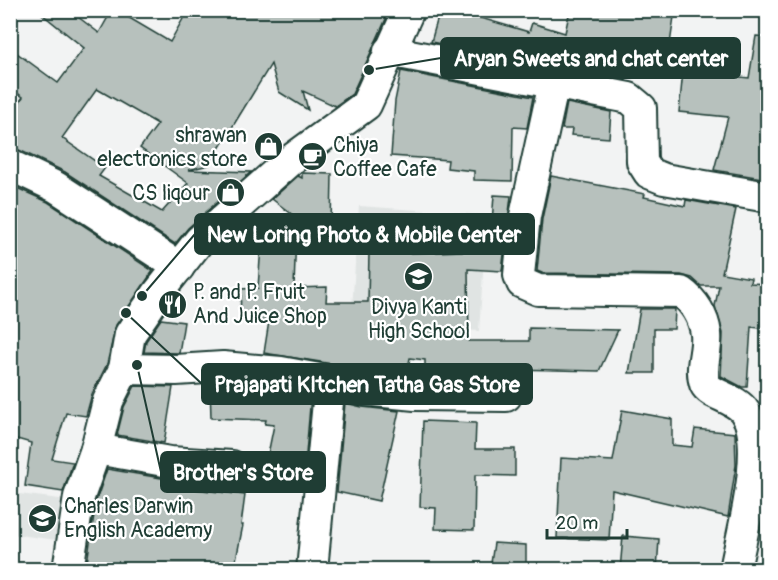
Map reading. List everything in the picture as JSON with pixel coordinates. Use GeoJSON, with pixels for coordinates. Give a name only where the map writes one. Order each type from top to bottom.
{"type":"FeatureCollection","features":[{"type":"Feature","properties":{"kind":"street"},"geometry":{"type":"LineString","coordinates":[[68,570],[79,497],[96,449],[108,401],[124,369],[130,334],[199,241],[288,162],[366,105],[409,10]]}},
{"type":"Feature","properties":{"kind":"street"},"geometry":{"type":"LineString","coordinates":[[389,51],[629,98],[641,108],[642,162],[649,173],[664,179],[768,197]]}},
{"type":"Feature","properties":{"kind":"street"},"geometry":{"type":"LineString","coordinates":[[554,83],[525,216],[519,275],[522,283],[538,290],[681,292],[692,300],[700,314],[706,334],[703,365],[705,384],[711,391],[730,398],[745,412],[753,431],[754,461],[735,570]]}},
{"type":"Feature","properties":{"kind":"street"},"geometry":{"type":"LineString","coordinates":[[10,165],[56,187],[179,267]]}},
{"type":"Feature","properties":{"kind":"street"},"geometry":{"type":"LineString","coordinates":[[124,369],[176,370],[223,367],[281,372],[364,390],[415,395],[506,396]]}},
{"type":"Feature","properties":{"kind":"street"},"geometry":{"type":"LineString","coordinates":[[312,570],[330,381]]}},
{"type":"Feature","properties":{"kind":"street"},"geometry":{"type":"LineString","coordinates":[[96,449],[170,462],[232,466]]}},
{"type":"Feature","properties":{"kind":"shaded area","name":"Divya Kanti High School"},"geometry":{"type":"Polygon","coordinates":[[[359,206],[487,215],[479,331],[351,323],[359,206]]]}},
{"type":"Feature","properties":{"kind":"shaded area","name":"Charles Darwin English Academy"},"geometry":{"type":"Polygon","coordinates":[[[11,493],[76,501],[72,542],[11,534],[11,493]]]}},
{"type":"Feature","properties":{"kind":"building"},"geometry":{"type":"Polygon","coordinates":[[[37,10],[69,10],[99,33],[112,10],[116,10],[170,42],[188,10],[390,10],[352,94],[335,106],[303,91],[308,110],[279,92],[271,64],[209,165],[188,170],[251,172],[188,228],[175,244],[65,172],[17,149],[10,148],[10,115],[23,97],[10,88],[10,48],[58,83],[84,48],[37,10]],[[97,89],[62,138],[105,168],[99,176],[162,212],[188,183],[140,148],[158,124],[97,89]]]}},
{"type":"Feature","properties":{"kind":"building"},"geometry":{"type":"Polygon","coordinates":[[[440,10],[453,10],[529,32],[532,23],[565,33],[570,10],[675,10],[668,57],[635,52],[626,80],[431,42],[440,10]]]}},
{"type":"Feature","properties":{"kind":"building"},"geometry":{"type":"Polygon","coordinates":[[[756,36],[768,37],[768,179],[714,170],[728,117],[679,112],[683,71],[749,78],[756,36]]]}},
{"type":"Feature","properties":{"kind":"building"},"geometry":{"type":"Polygon","coordinates":[[[401,71],[533,97],[527,128],[513,127],[512,181],[474,180],[474,171],[447,168],[448,160],[391,156],[395,101],[401,71]]]}},
{"type":"Feature","properties":{"kind":"building"},"geometry":{"type":"Polygon","coordinates":[[[567,103],[611,112],[609,138],[571,135],[572,129],[562,129],[567,103]]]}},
{"type":"Feature","properties":{"kind":"building"},"geometry":{"type":"Polygon","coordinates":[[[302,173],[332,174],[331,226],[306,225],[272,199],[298,176],[302,178],[302,173]]]}},
{"type":"Feature","properties":{"kind":"building"},"geometry":{"type":"Polygon","coordinates":[[[551,176],[645,194],[644,197],[685,206],[686,200],[736,209],[722,273],[751,278],[750,283],[768,284],[768,329],[751,327],[747,387],[742,387],[721,376],[723,333],[715,306],[719,286],[701,286],[692,278],[681,275],[542,273],[537,271],[542,219],[551,176]]]}},
{"type":"Feature","properties":{"kind":"building"},"geometry":{"type":"Polygon","coordinates":[[[17,188],[48,202],[153,271],[116,325],[107,364],[92,394],[86,416],[66,413],[52,459],[73,462],[63,492],[25,486],[31,443],[10,437],[10,199],[17,188]]]}},
{"type":"Feature","properties":{"kind":"building"},"geometry":{"type":"Polygon","coordinates":[[[494,195],[511,196],[502,271],[468,269],[469,341],[529,341],[529,328],[618,330],[599,371],[425,367],[425,360],[410,358],[406,377],[367,373],[333,364],[264,353],[269,321],[240,319],[241,289],[258,288],[262,231],[296,231],[294,288],[327,287],[326,302],[368,302],[369,252],[490,250],[494,195]]]}},
{"type":"Feature","properties":{"kind":"building"},"geometry":{"type":"Polygon","coordinates":[[[640,309],[675,309],[674,329],[654,329],[654,373],[629,373],[640,309]]]}},
{"type":"Feature","properties":{"kind":"building"},"geometry":{"type":"Polygon","coordinates":[[[161,319],[184,322],[179,353],[144,352],[146,341],[161,319]]]}},
{"type":"Feature","properties":{"kind":"building"},"geometry":{"type":"Polygon","coordinates":[[[210,385],[279,389],[311,395],[304,477],[265,469],[274,425],[265,424],[266,420],[211,418],[210,385]]]}},
{"type":"Feature","properties":{"kind":"building"},"geometry":{"type":"Polygon","coordinates":[[[135,386],[173,387],[164,443],[117,435],[124,407],[135,386]]]}},
{"type":"Feature","properties":{"kind":"building"},"geometry":{"type":"Polygon","coordinates":[[[345,403],[399,411],[379,501],[337,492],[345,403]]]}},
{"type":"Feature","properties":{"kind":"building"},"geometry":{"type":"Polygon","coordinates":[[[622,410],[672,419],[672,445],[692,447],[695,429],[735,433],[736,465],[728,517],[612,490],[609,540],[557,538],[561,458],[613,461],[622,410]]]}},
{"type":"Feature","properties":{"kind":"building"},"geometry":{"type":"Polygon","coordinates":[[[423,421],[476,423],[475,449],[515,449],[515,476],[475,475],[474,530],[435,529],[436,508],[420,507],[423,421]]]}},
{"type":"Feature","properties":{"kind":"building"},"geometry":{"type":"Polygon","coordinates":[[[107,469],[167,479],[188,480],[196,482],[194,489],[245,495],[241,525],[243,525],[234,570],[86,570],[96,501],[107,469]]]}},
{"type":"Feature","properties":{"kind":"building"},"geometry":{"type":"Polygon","coordinates":[[[768,494],[768,526],[762,525],[768,494]]]}},
{"type":"Feature","properties":{"kind":"building"},"geometry":{"type":"Polygon","coordinates":[[[623,536],[659,539],[657,570],[620,570],[623,536]]]}},
{"type":"Feature","properties":{"kind":"building"},"geometry":{"type":"Polygon","coordinates":[[[494,543],[526,545],[526,570],[490,570],[494,543]]]}},
{"type":"Feature","properties":{"kind":"place","name":"Aryan Sweets and chat center"},"geometry":{"type":"Point","coordinates":[369,70]}},
{"type":"Feature","properties":{"kind":"place","name":"shrawan electronics store"},"geometry":{"type":"Point","coordinates":[268,147]}},
{"type":"Feature","properties":{"kind":"place","name":"Chiya Coffee Cafe"},"geometry":{"type":"Point","coordinates":[312,157]}},
{"type":"Feature","properties":{"kind":"place","name":"CS liqour"},"geometry":{"type":"Point","coordinates":[231,193]}},
{"type":"Feature","properties":{"kind":"place","name":"Divya Kanti High School"},"geometry":{"type":"Point","coordinates":[419,276]}},
{"type":"Feature","properties":{"kind":"place","name":"New Loring Photo & Mobile Center"},"geometry":{"type":"Point","coordinates":[142,296]}},
{"type":"Feature","properties":{"kind":"place","name":"P. and P. Fruit And Juice Shop"},"geometry":{"type":"Point","coordinates":[172,304]}},
{"type":"Feature","properties":{"kind":"place","name":"Prajapati KItchen Tatha Gas Store"},"geometry":{"type":"Point","coordinates":[126,313]}},
{"type":"Feature","properties":{"kind":"place","name":"Brother's Store"},"geometry":{"type":"Point","coordinates":[137,365]}},
{"type":"Feature","properties":{"kind":"place","name":"Charles Darwin English Academy"},"geometry":{"type":"Point","coordinates":[43,518]}}]}
